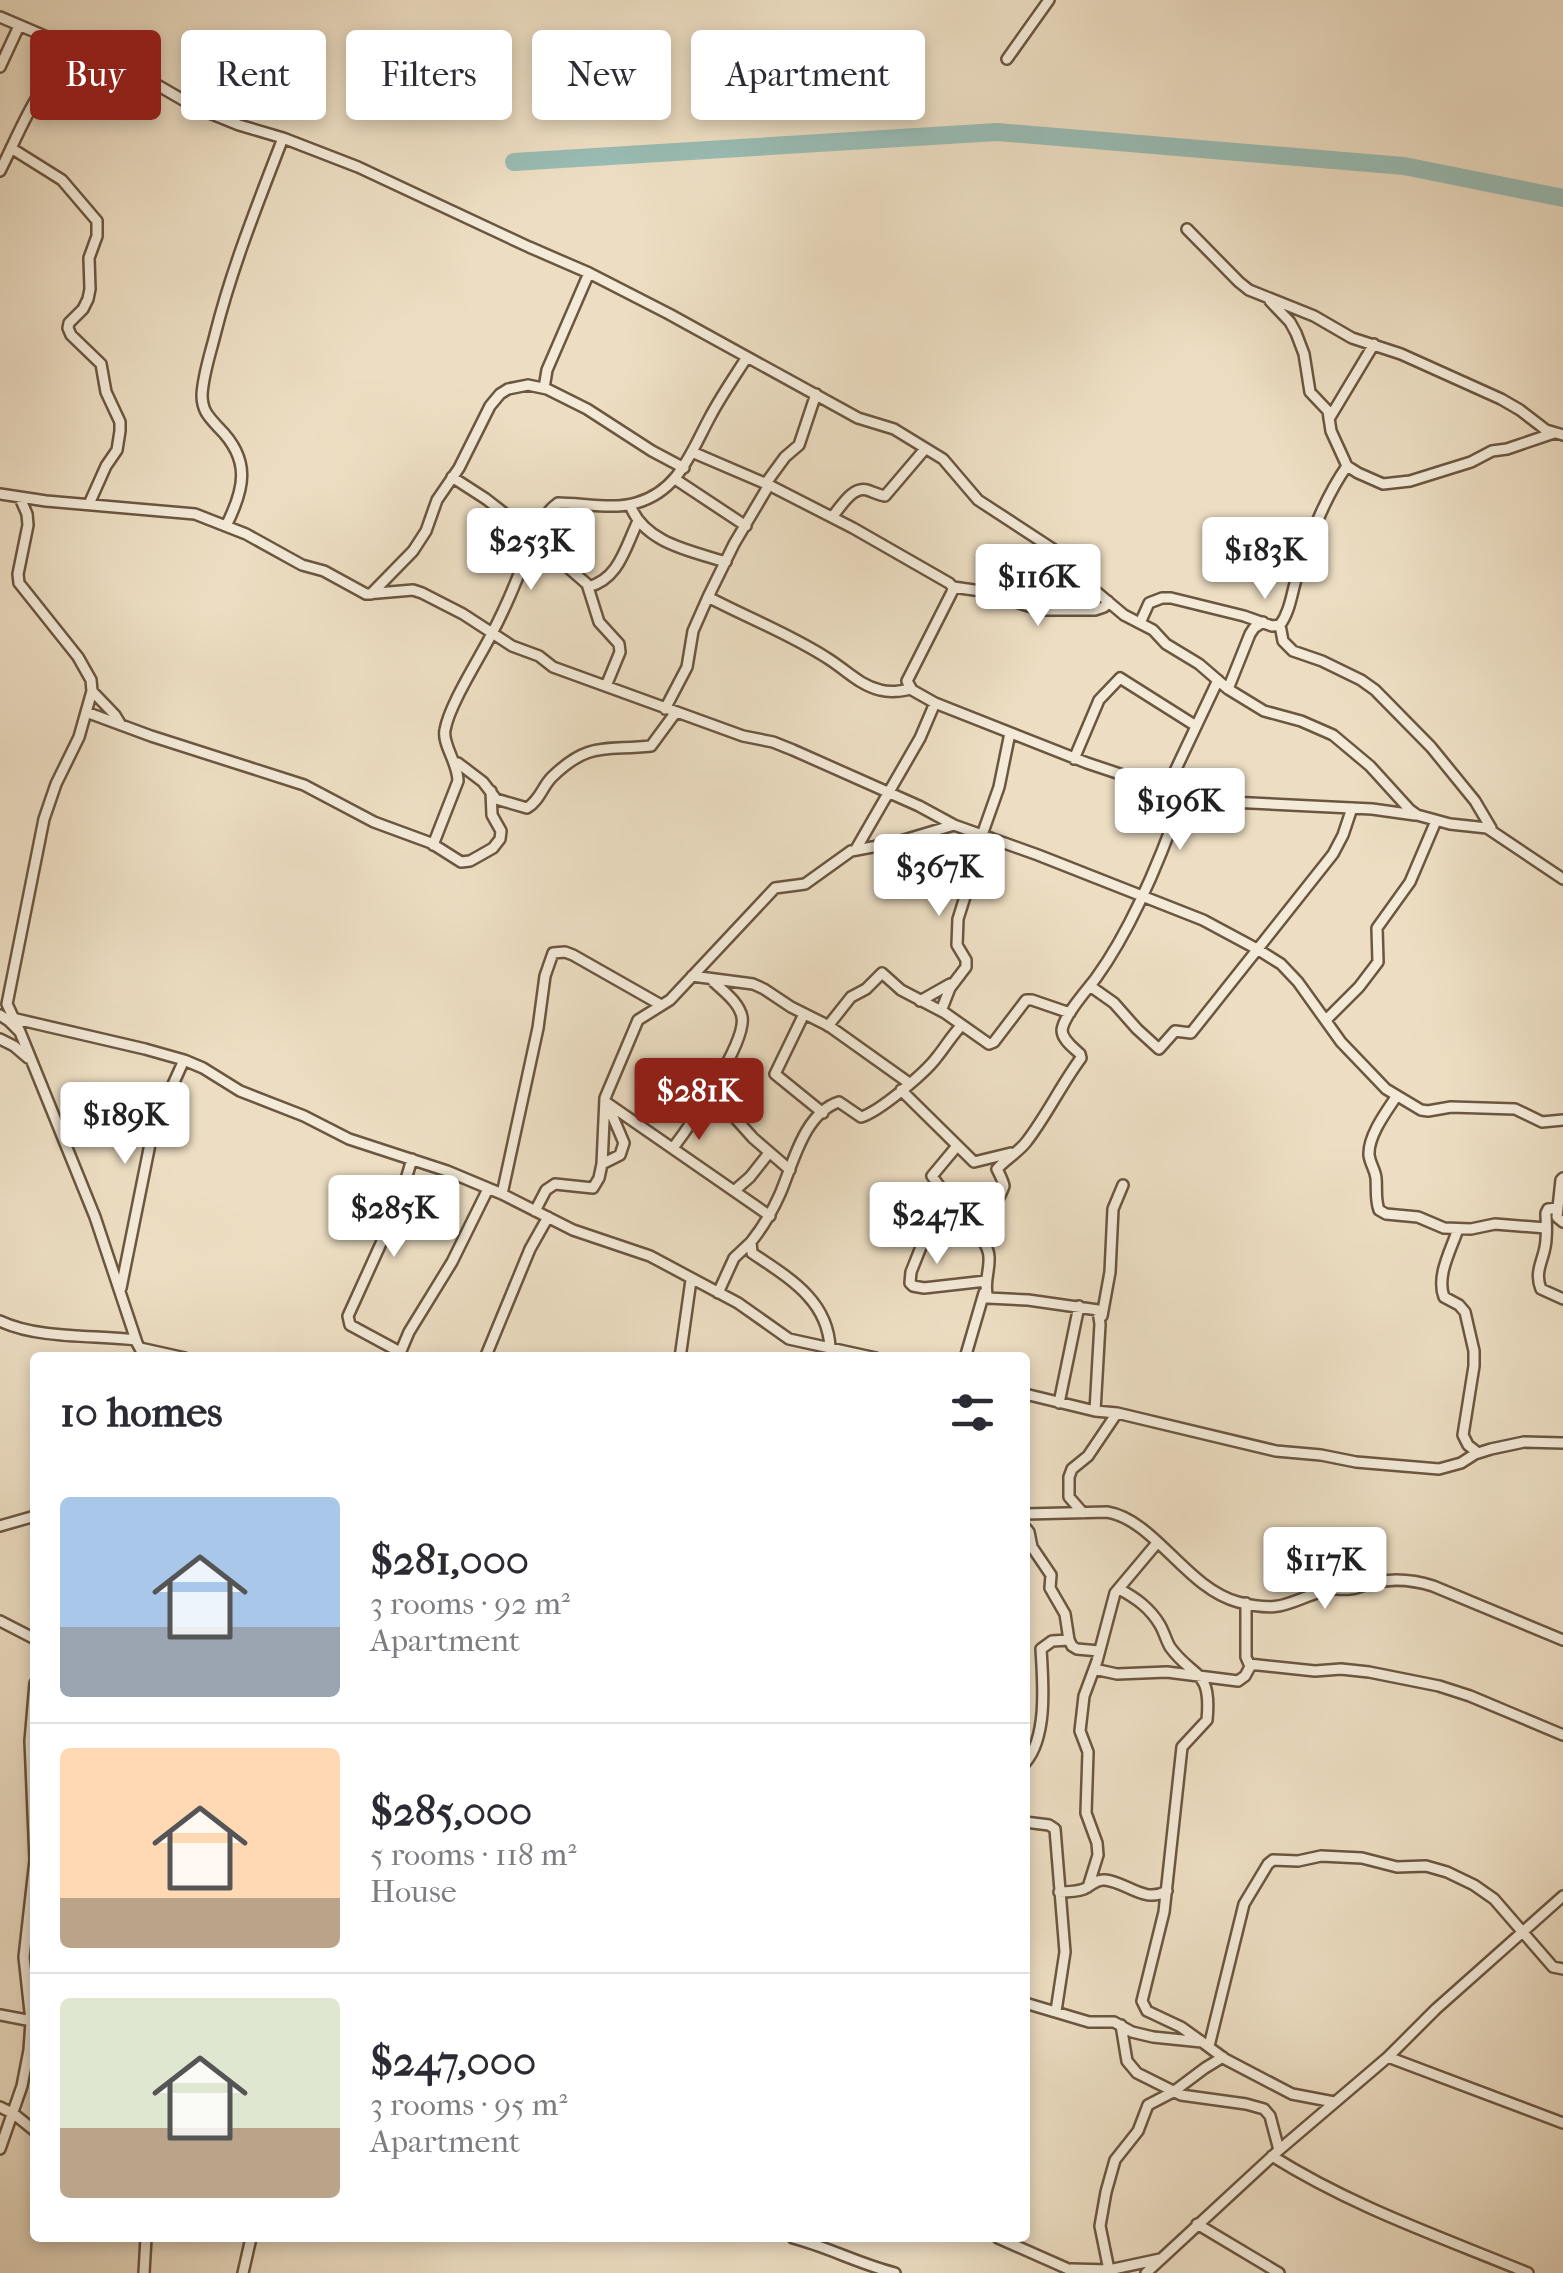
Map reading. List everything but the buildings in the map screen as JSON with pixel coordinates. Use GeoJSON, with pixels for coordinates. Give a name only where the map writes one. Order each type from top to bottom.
{"type":"FeatureCollection","features":[{"type":"Feature","properties":{"kind":"street"},"geometry":{"type":"LineString","coordinates":[[1007,59],[1049,0]]}},
{"type":"Feature","properties":{"kind":"street"},"geometry":{"type":"LineString","coordinates":[[0,17],[30,31]]}},
{"type":"Feature","properties":{"kind":"street"},"geometry":{"type":"LineString","coordinates":[[0,67],[18,26]]}},
{"type":"Feature","properties":{"kind":"street"},"geometry":{"type":"LineString","coordinates":[[161,87],[197,108],[358,167],[589,273],[870,423],[894,429],[943,459],[960,482],[988,508],[1062,556],[1080,578],[1124,615],[1153,630],[1228,689],[1264,711],[1333,735],[1370,766],[1417,815]]}},
{"type":"Feature","properties":{"kind":"street"},"geometry":{"type":"LineString","coordinates":[[0,171],[30,114]]}},
{"type":"Feature","properties":{"kind":"street"},"geometry":{"type":"LineString","coordinates":[[226,526],[236,506],[243,474],[234,446],[204,411],[203,386],[246,233],[284,138]]}},
{"type":"Feature","properties":{"kind":"street"},"geometry":{"type":"LineString","coordinates":[[11,148],[62,180],[97,221],[89,258],[88,299],[68,328],[102,364],[106,392],[120,422],[120,431],[116,450],[88,504]]}},
{"type":"Feature","properties":{"kind":"street"},"geometry":{"type":"LineString","coordinates":[[1188,230],[1242,286],[1314,316],[1352,338],[1501,399],[1558,434]]}},
{"type":"Feature","properties":{"kind":"street"},"geometry":{"type":"LineString","coordinates":[[544,388],[553,356],[589,273]]}},
{"type":"Feature","properties":{"kind":"street"},"geometry":{"type":"LineString","coordinates":[[1268,298],[1296,333],[1310,392],[1328,412],[1331,431],[1347,466],[1358,474],[1388,484],[1410,480],[1471,462],[1487,452],[1558,434]]}},
{"type":"Feature","properties":{"kind":"street"},"geometry":{"type":"LineString","coordinates":[[1329,420],[1374,344]]}},
{"type":"Feature","properties":{"kind":"street"},"geometry":{"type":"LineString","coordinates":[[433,845],[458,781],[444,731],[492,634],[533,537],[554,504],[630,505],[675,479],[747,356]]}},
{"type":"Feature","properties":{"kind":"street"},"geometry":{"type":"LineString","coordinates":[[372,594],[413,551],[426,531],[437,500],[459,468],[490,406],[500,394],[517,386],[544,388],[587,409],[684,468]]}},
{"type":"Feature","properties":{"kind":"street"},"geometry":{"type":"LineString","coordinates":[[454,760],[499,800],[530,808],[548,782],[574,758],[604,748],[648,748],[671,710],[687,667],[693,630],[708,598],[768,484],[785,457],[799,445],[816,394]]}},
{"type":"Feature","properties":{"kind":"street"},"geometry":{"type":"LineString","coordinates":[[832,517],[856,491],[885,496],[925,448]]}},
{"type":"Feature","properties":{"kind":"street"},"geometry":{"type":"LineString","coordinates":[[692,452],[832,517],[953,587]]}},
{"type":"Feature","properties":{"kind":"street"},"geometry":{"type":"LineString","coordinates":[[1140,623],[1149,603],[1172,598],[1272,626],[1280,624],[1298,570],[1332,490],[1347,466]]}},
{"type":"Feature","properties":{"kind":"street"},"geometry":{"type":"LineString","coordinates":[[452,478],[486,499],[588,587],[599,622],[620,644],[606,686]]}},
{"type":"Feature","properties":{"kind":"street"},"geometry":{"type":"LineString","coordinates":[[675,479],[746,526]]}},
{"type":"Feature","properties":{"kind":"street"},"geometry":{"type":"LineString","coordinates":[[0,494],[196,514],[359,592],[413,590],[463,614],[553,667],[744,736],[773,742],[954,824],[1203,920],[1281,964],[1351,1054],[1396,1097],[1421,1110],[1515,1109],[1542,1122],[1563,1120]]}},
{"type":"Feature","properties":{"kind":"street"},"geometry":{"type":"LineString","coordinates":[[0,1321],[19,1328],[140,1348],[95,1217],[7,1004],[44,819],[79,737],[92,691],[89,674],[78,657],[19,583],[28,525],[20,498]]}},
{"type":"Feature","properties":{"kind":"street"},"geometry":{"type":"LineString","coordinates":[[630,505],[644,528],[667,542],[726,562]]}},
{"type":"Feature","properties":{"kind":"street"},"geometry":{"type":"LineString","coordinates":[[588,587],[604,582],[616,568],[638,521]]}},
{"type":"Feature","properties":{"kind":"street"},"geometry":{"type":"LineString","coordinates":[[953,587],[981,591],[1041,610],[1095,610],[1108,602]]}},
{"type":"Feature","properties":{"kind":"street"},"geometry":{"type":"LineString","coordinates":[[953,587],[907,681],[911,689],[935,702],[1074,758],[1183,795],[1220,803],[1352,808],[1479,826],[1493,831],[1563,878]]}},
{"type":"Feature","properties":{"kind":"street"},"geometry":{"type":"LineString","coordinates":[[708,598],[793,638],[878,690],[911,689]]}},
{"type":"Feature","properties":{"kind":"street"},"geometry":{"type":"LineString","coordinates":[[1228,689],[1250,634],[1263,622]]}},
{"type":"Feature","properties":{"kind":"street"},"geometry":{"type":"LineString","coordinates":[[1280,624],[1283,641],[1293,651],[1361,680],[1375,690],[1431,747],[1475,801],[1493,831]]}},
{"type":"Feature","properties":{"kind":"street"},"geometry":{"type":"LineString","coordinates":[[1074,758],[1102,694],[1120,678],[1196,726]]}},
{"type":"Feature","properties":{"kind":"street"},"geometry":{"type":"LineString","coordinates":[[1166,788],[1218,680]]}},
{"type":"Feature","properties":{"kind":"street"},"geometry":{"type":"LineString","coordinates":[[92,691],[122,725]]}},
{"type":"Feature","properties":{"kind":"street"},"geometry":{"type":"LineString","coordinates":[[856,849],[920,738],[935,702]]}},
{"type":"Feature","properties":{"kind":"street"},"geometry":{"type":"LineString","coordinates":[[86,712],[304,785],[461,862],[493,848],[501,834],[492,816],[491,792]]}},
{"type":"Feature","properties":{"kind":"street"},"geometry":{"type":"LineString","coordinates":[[940,1011],[966,964],[957,945],[958,919],[969,884],[983,867],[1010,733]]}},
{"type":"Feature","properties":{"kind":"street"},"geometry":{"type":"LineString","coordinates":[[981,1239],[990,1210],[1003,1190],[997,1170],[1023,1146],[1045,1117],[1080,1058],[1062,1034],[1063,1028],[1070,1012],[1114,952],[1183,795]]}},
{"type":"Feature","properties":{"kind":"street"},"geometry":{"type":"LineString","coordinates":[[1090,986],[1114,1003],[1159,1049],[1177,1030],[1192,1033],[1333,854],[1352,808]]}},
{"type":"Feature","properties":{"kind":"street"},"geometry":{"type":"LineString","coordinates":[[1326,1020],[1378,962],[1377,928],[1410,882],[1436,821]]}},
{"type":"Feature","properties":{"kind":"street"},"geometry":{"type":"LineString","coordinates":[[535,1211],[546,1190],[555,1184],[593,1188],[602,1164],[606,1100],[638,1020],[670,1000],[770,891],[805,884],[856,849],[894,843],[954,824]]}},
{"type":"Feature","properties":{"kind":"street"},"geometry":{"type":"LineString","coordinates":[[502,1194],[538,1028],[544,976],[553,953],[573,955],[660,1006]]}},
{"type":"Feature","properties":{"kind":"street"},"geometry":{"type":"LineString","coordinates":[[828,1026],[851,996],[866,989],[882,973],[900,990],[990,1044],[1026,1000],[1070,1012]]}},
{"type":"Feature","properties":{"kind":"street"},"geometry":{"type":"LineString","coordinates":[[692,976],[753,984],[828,1026],[905,1086],[976,1163],[1014,1153]]}},
{"type":"Feature","properties":{"kind":"street"},"geometry":{"type":"LineString","coordinates":[[673,1148],[725,1067],[742,1024],[738,1008],[711,979]]}},
{"type":"Feature","properties":{"kind":"street"},"geometry":{"type":"LineString","coordinates":[[920,1001],[956,979]]}},
{"type":"Feature","properties":{"kind":"street"},"geometry":{"type":"LineString","coordinates":[[804,1014],[775,1074],[823,1113]]}},
{"type":"Feature","properties":{"kind":"street"},"geometry":{"type":"LineString","coordinates":[[0,1016],[20,1032]]}},
{"type":"Feature","properties":{"kind":"street"},"geometry":{"type":"LineString","coordinates":[[12,1018],[184,1060],[240,1091],[349,1139],[412,1159],[502,1194],[598,1240],[650,1256],[738,1303],[781,1336],[848,1352]]}},
{"type":"Feature","properties":{"kind":"street"},"geometry":{"type":"LineString","coordinates":[[718,1293],[734,1258],[770,1216],[804,1134],[823,1113],[839,1102],[863,1117],[875,1111],[932,1063],[962,1025]]}},
{"type":"Feature","properties":{"kind":"street"},"geometry":{"type":"LineString","coordinates":[[0,1039],[30,1060]]}},
{"type":"Feature","properties":{"kind":"street"},"geometry":{"type":"LineString","coordinates":[[120,1291],[151,1139],[184,1060]]}},
{"type":"Feature","properties":{"kind":"street"},"geometry":{"type":"LineString","coordinates":[[710,1090],[769,1154],[790,1170]]}},
{"type":"Feature","properties":{"kind":"street"},"geometry":{"type":"LineString","coordinates":[[1396,1097],[1370,1147],[1378,1208],[1386,1214],[1418,1217],[1458,1230],[1495,1224],[1546,1228]]}},
{"type":"Feature","properties":{"kind":"street"},"geometry":{"type":"LineString","coordinates":[[606,1100],[770,1216]]}},
{"type":"Feature","properties":{"kind":"street"},"geometry":{"type":"LineString","coordinates":[[602,1164],[620,1155],[624,1144],[606,1100]]}},
{"type":"Feature","properties":{"kind":"street"},"geometry":{"type":"LineString","coordinates":[[957,1146],[932,1176],[940,1187],[937,1205],[981,1239],[988,1250],[986,1286],[968,1352]]}},
{"type":"Feature","properties":{"kind":"street"},"geometry":{"type":"LineString","coordinates":[[734,1191],[769,1154]]}},
{"type":"Feature","properties":{"kind":"street"},"geometry":{"type":"LineString","coordinates":[[400,1352],[352,1326],[348,1316],[398,1206],[412,1159]]}},
{"type":"Feature","properties":{"kind":"street"},"geometry":{"type":"LineString","coordinates":[[1563,1178],[1558,1208],[1558,1217],[1563,1222]]}},
{"type":"Feature","properties":{"kind":"street"},"geometry":{"type":"LineString","coordinates":[[1095,1410],[1113,1209],[1122,1184]]}},
{"type":"Feature","properties":{"kind":"street"},"geometry":{"type":"LineString","coordinates":[[402,1352],[409,1332],[452,1262],[488,1189]]}},
{"type":"Feature","properties":{"kind":"street"},"geometry":{"type":"LineString","coordinates":[[1558,1208],[1547,1210],[1538,1282],[1541,1289],[1563,1299]]}},
{"type":"Feature","properties":{"kind":"street"},"geometry":{"type":"LineString","coordinates":[[948,1215],[929,1228],[910,1283],[924,1288],[986,1286]]}},
{"type":"Feature","properties":{"kind":"street"},"geometry":{"type":"LineString","coordinates":[[487,1352],[530,1249],[548,1218]]}},
{"type":"Feature","properties":{"kind":"street"},"geometry":{"type":"LineString","coordinates":[[1458,1230],[1441,1288],[1444,1297],[1465,1312],[1471,1337],[1474,1366],[1463,1436],[1478,1453]]}},
{"type":"Feature","properties":{"kind":"street"},"geometry":{"type":"LineString","coordinates":[[751,1242],[752,1253],[806,1293],[818,1307],[830,1331],[830,1348]]}},
{"type":"Feature","properties":{"kind":"street"},"geometry":{"type":"LineString","coordinates":[[681,1352],[692,1280]]}},
{"type":"Feature","properties":{"kind":"street"},"geometry":{"type":"LineString","coordinates":[[986,1286],[992,1300],[1096,1308],[1100,1324]]}},
{"type":"Feature","properties":{"kind":"street"},"geometry":{"type":"LineString","coordinates":[[1059,1403],[1079,1306]]}},
{"type":"Feature","properties":{"kind":"street"},"geometry":{"type":"LineString","coordinates":[[800,1352],[802,1344]]}},
{"type":"Feature","properties":{"kind":"street"},"geometry":{"type":"LineString","coordinates":[[1030,1395],[1276,1452],[1356,1462],[1440,1469],[1478,1453],[1524,1442],[1563,1443]]}},
{"type":"Feature","properties":{"kind":"street"},"geometry":{"type":"LineString","coordinates":[[1083,1513],[1069,1497],[1069,1477],[1118,1413]]}},
{"type":"Feature","properties":{"kind":"street"},"geometry":{"type":"LineString","coordinates":[[1030,1514],[1118,1514],[1157,1542],[1207,1588],[1246,1604],[1281,1607],[1326,1590],[1383,1581],[1412,1581],[1563,1640]]}},
{"type":"Feature","properties":{"kind":"street"},"geometry":{"type":"LineString","coordinates":[[0,1526],[30,1517]]}},
{"type":"Feature","properties":{"kind":"street"},"geometry":{"type":"LineString","coordinates":[[1030,1541],[1050,1575],[1051,1591],[1068,1622],[1068,1640],[1077,1650],[1099,1652]]}},
{"type":"Feature","properties":{"kind":"street"},"geometry":{"type":"LineString","coordinates":[[1088,1887],[1098,1855],[1086,1813],[1088,1752],[1080,1731],[1084,1696],[1119,1588],[1157,1542]]}},
{"type":"Feature","properties":{"kind":"street"},"geometry":{"type":"LineString","coordinates":[[1119,1588],[1157,1620],[1170,1647],[1202,1677],[1207,1696],[1204,1726],[1180,1753],[1164,1912],[1142,2005],[1223,2057],[1292,2094],[1334,2102]]}},
{"type":"Feature","properties":{"kind":"street"},"geometry":{"type":"LineString","coordinates":[[1246,1604],[1248,1664],[1315,1671],[1355,1670],[1439,1686],[1563,1734]]}},
{"type":"Feature","properties":{"kind":"street"},"geometry":{"type":"LineString","coordinates":[[0,1621],[30,1636]]}},
{"type":"Feature","properties":{"kind":"street"},"geometry":{"type":"LineString","coordinates":[[1030,1755],[1041,1721],[1042,1647],[1052,1641],[1068,1640]]}},
{"type":"Feature","properties":{"kind":"street"},"geometry":{"type":"LineString","coordinates":[[1094,1669],[1117,1674],[1147,1671],[1238,1681],[1252,1665]]}},
{"type":"Feature","properties":{"kind":"street"},"geometry":{"type":"LineString","coordinates":[[1030,1823],[1054,1827],[1065,1952],[1056,2010]]}},
{"type":"Feature","properties":{"kind":"street"},"geometry":{"type":"LineString","coordinates":[[1206,2044],[1244,1904],[1272,1860],[1343,1857],[1397,1867],[1432,1868],[1481,1889],[1524,1930],[1554,1967],[1563,1969]]}},
{"type":"Feature","properties":{"kind":"street"},"geometry":{"type":"LineString","coordinates":[[1060,1892],[1076,1891],[1102,1880],[1153,1896],[1166,1891]]}},
{"type":"Feature","properties":{"kind":"street"},"geometry":{"type":"LineString","coordinates":[[1146,2273],[1563,1896]]}},
{"type":"Feature","properties":{"kind":"street"},"geometry":{"type":"LineString","coordinates":[[30,1901],[24,1957],[30,2000]]}},
{"type":"Feature","properties":{"kind":"street"},"geometry":{"type":"LineString","coordinates":[[1030,2004],[1089,2022],[1114,2022],[1153,2037],[1206,2044]]}},
{"type":"Feature","properties":{"kind":"street"},"geometry":{"type":"LineString","coordinates":[[0,2015],[30,2020]]}},
{"type":"Feature","properties":{"kind":"street"},"geometry":{"type":"LineString","coordinates":[[1121,2026],[1127,2061],[1148,2080],[1174,2092],[1264,2109],[1270,2116],[1276,2153],[1339,2195],[1528,2273]]}},
{"type":"Feature","properties":{"kind":"street"},"geometry":{"type":"LineString","coordinates":[[0,2149],[14,2114],[30,2047]]}},
{"type":"Feature","properties":{"kind":"street"},"geometry":{"type":"LineString","coordinates":[[1109,2270],[1100,2226],[1115,2160],[1138,2130],[1148,2105],[1174,2092],[1223,2057]]}},
{"type":"Feature","properties":{"kind":"street"},"geometry":{"type":"LineString","coordinates":[[1388,2057],[1563,2123]]}},
{"type":"Feature","properties":{"kind":"street"},"geometry":{"type":"LineString","coordinates":[[0,2107],[30,2127]]}},
{"type":"Feature","properties":{"kind":"street"},"geometry":{"type":"LineString","coordinates":[[1197,2224],[1279,2273]]}},
{"type":"Feature","properties":{"kind":"street"},"geometry":{"type":"LineString","coordinates":[[144,2273],[146,2242]]}},
{"type":"Feature","properties":{"kind":"street"},"geometry":{"type":"LineString","coordinates":[[242,2273],[250,2242]]}},
{"type":"Feature","properties":{"kind":"street"},"geometry":{"type":"LineString","coordinates":[[811,2242],[894,2273]]}},
{"type":"Feature","properties":{"kind":"street"},"geometry":{"type":"LineString","coordinates":[[1007,2242],[1074,2271],[1109,2270],[1163,2258]]}},
{"type":"Feature","properties":{"kind":"waterway"},"geometry":{"type":"LineString","coordinates":[[514,162],[997,132],[1404,166],[1563,198]]}}]}
